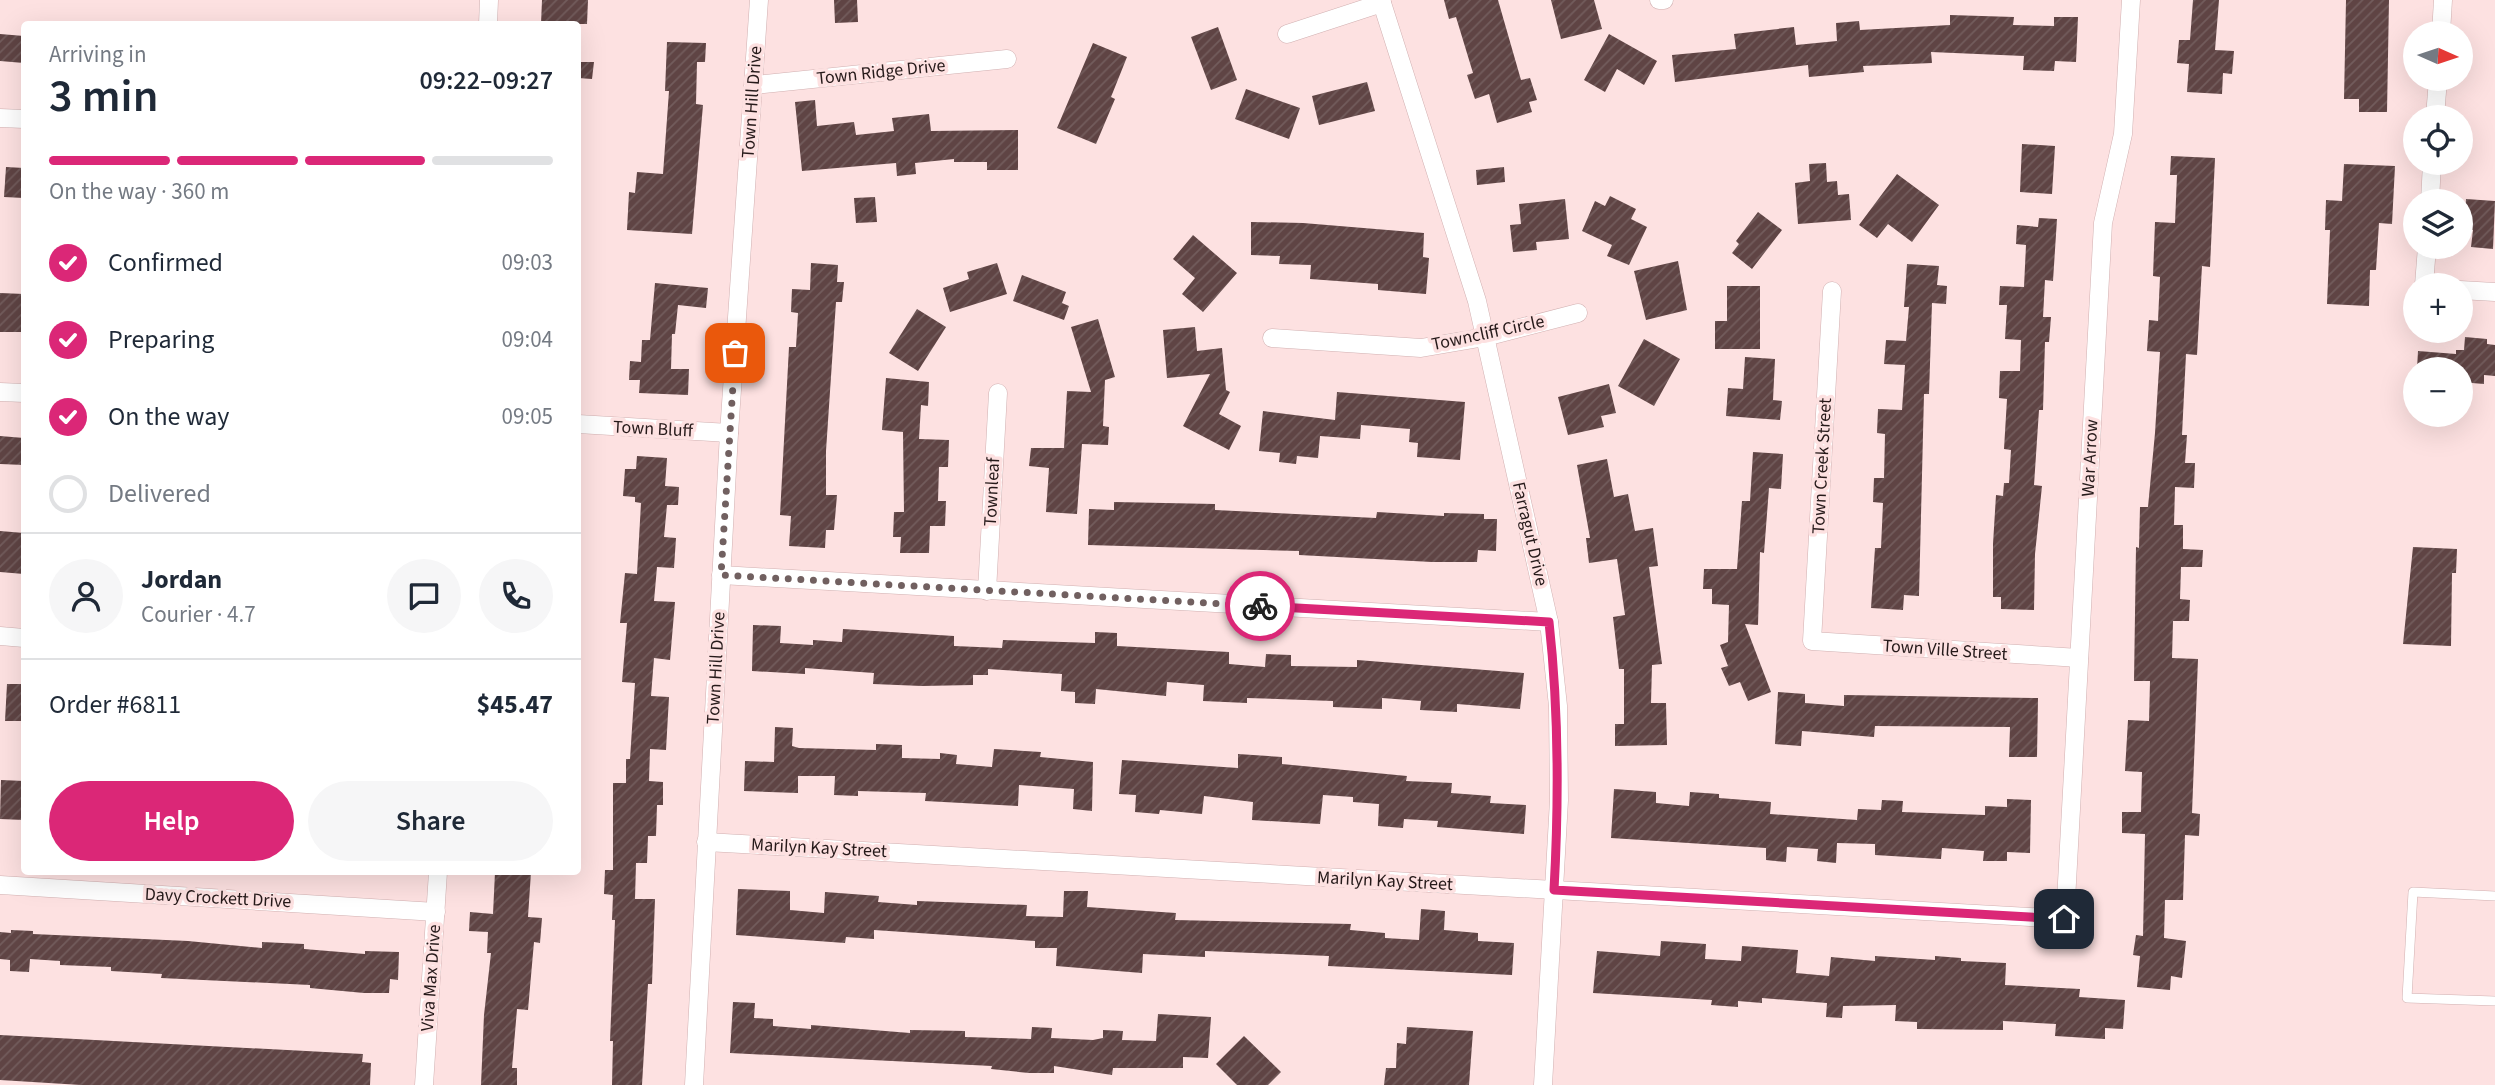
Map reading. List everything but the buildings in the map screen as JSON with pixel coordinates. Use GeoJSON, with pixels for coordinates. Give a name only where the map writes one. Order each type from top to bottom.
{"type":"FeatureCollection","features":[{"type":"Feature","properties":{"kind":"street"},"geometry":{"type":"LineString","coordinates":[[488,21],[489,0]]}},
{"type":"Feature","properties":{"kind":"street","name":"Town Hill Drive"},"geometry":{"type":"LineString","coordinates":[[694,1085],[721,575],[759,0]]}},
{"type":"Feature","properties":{"kind":"street","name":"War Arrow"},"geometry":{"type":"LineString","coordinates":[[2064,919],[2103,223],[2123,134],[2131,0]]}},
{"type":"Feature","properties":{"kind":"street"},"geometry":{"type":"LineString","coordinates":[[2442,21],[2443,0]]}},
{"type":"Feature","properties":{"kind":"street"},"geometry":{"type":"LineString","coordinates":[[1287,34],[1381,1]]}},
{"type":"Feature","properties":{"kind":"street","name":"Farragut Drive"},"geometry":{"type":"LineString","coordinates":[[1381,1],[1462,246],[1549,622],[1558,706],[1559,800],[1542,1085]]}},
{"type":"Feature","properties":{"kind":"street","name":"Town Ridge Drive"},"geometry":{"type":"LineString","coordinates":[[754,85],[1007,59]]}},
{"type":"Feature","properties":{"kind":"street"},"geometry":{"type":"LineString","coordinates":[[0,118],[21,119]]}},
{"type":"Feature","properties":{"kind":"street","name":"Town Creek Street"},"geometry":{"type":"LineString","coordinates":[[1812,641],[1832,291]]}},
{"type":"Feature","properties":{"kind":"street"},"geometry":{"type":"LineString","coordinates":[[2473,291],[2495,292]]}},
{"type":"Feature","properties":{"kind":"street","name":"Towncliff Circle"},"geometry":{"type":"LineString","coordinates":[[1272,338],[1421,348],[1485,337],[1578,313]]}},
{"type":"Feature","properties":{"kind":"street"},"geometry":{"type":"LineString","coordinates":[[0,392],[21,393]]}},
{"type":"Feature","properties":{"kind":"street","name":"Townleaf"},"geometry":{"type":"LineString","coordinates":[[987,591],[998,393]]}},
{"type":"Feature","properties":{"kind":"street","name":"Town Bluff"},"geometry":{"type":"LineString","coordinates":[[581,424],[730,433]]}},
{"type":"Feature","properties":{"kind":"street"},"geometry":{"type":"LineString","coordinates":[[721,575],[1549,622]]}},
{"type":"Feature","properties":{"kind":"street"},"geometry":{"type":"LineString","coordinates":[[0,636],[21,638]]}},
{"type":"Feature","properties":{"kind":"street","name":"Town Ville Street"},"geometry":{"type":"LineString","coordinates":[[1812,641],[2078,658]]}},
{"type":"Feature","properties":{"kind":"street","name":"Marilyn Kay Street"},"geometry":{"type":"LineString","coordinates":[[706,842],[2064,919]]}},
{"type":"Feature","properties":{"kind":"street","name":"Viva Max Drive"},"geometry":{"type":"LineString","coordinates":[[424,1085],[438,875]]}},
{"type":"Feature","properties":{"kind":"street","name":"Davy Crockett Drive"},"geometry":{"type":"LineString","coordinates":[[0,885],[436,912]]}},
{"type":"Feature","properties":{"kind":"lane"},"geometry":{"type":"LineString","coordinates":[[2495,896],[2413,892],[2407,998],[2495,1001]]}},
{"type":"Feature","properties":{"kind":"way so far"},"geometry":{"type":"LineString","coordinates":[[735,353],[721,575],[1260,606]]}},
{"type":"Feature","properties":{"kind":"route"},"geometry":{"type":"LineString","coordinates":[[1260,606],[1549,622],[1558,706],[1559,800],[1554,890],[2064,919]]}}]}
